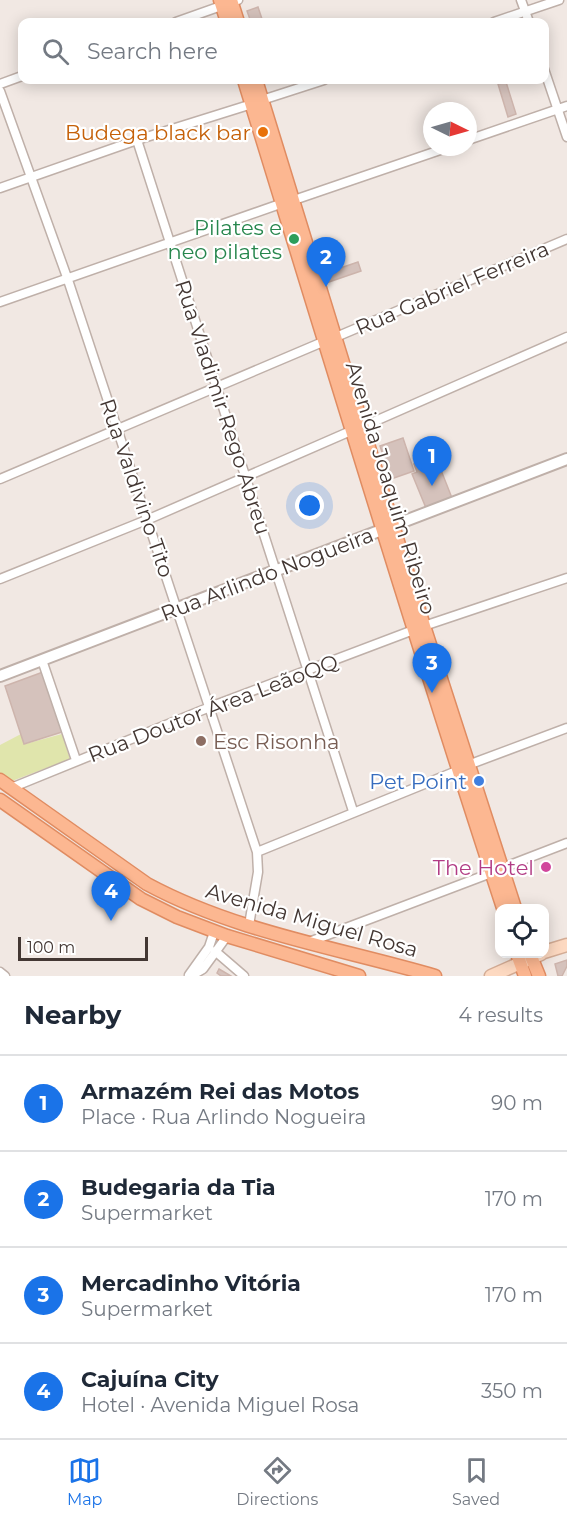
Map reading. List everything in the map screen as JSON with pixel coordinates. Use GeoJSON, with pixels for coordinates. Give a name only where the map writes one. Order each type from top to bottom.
{"type":"FeatureCollection","features":[{"type":"Feature","properties":{"kind":"main road"},"geometry":{"type":"LineString","coordinates":[[227,18],[228,2]]}},
{"type":"Feature","properties":{"kind":"main road"},"geometry":{"type":"LineString","coordinates":[[228,2],[236,18]]}},
{"type":"Feature","properties":{"kind":"main road","name":"Avenida Joaquim Ribeiro"},"geometry":{"type":"LineString","coordinates":[[246,84],[257,102],[289,202],[387,528],[496,870],[502,904]]}},
{"type":"Feature","properties":{"kind":"main road","name":"Avenida Joaquim Ribeiro"},"geometry":{"type":"LineString","coordinates":[[256,84],[257,102]]}},
{"type":"Feature","properties":{"kind":"main road","name":"Avenida Miguel Rosa"},"geometry":{"type":"LineString","coordinates":[[0,780],[147,884],[192,906],[307,943],[435,976]]}},
{"type":"Feature","properties":{"kind":"main road","name":"Avenida Miguel Rosa"},"geometry":{"type":"LineString","coordinates":[[0,800],[141,898],[177,917],[226,936],[360,976]]}},
{"type":"Feature","properties":{"kind":"main road","name":"Avenida Joaquim Ribeiro"},"geometry":{"type":"LineString","coordinates":[[496,870],[513,904]]}},
{"type":"Feature","properties":{"kind":"main road"},"geometry":{"type":"LineString","coordinates":[[549,950],[567,945]]}},
{"type":"Feature","properties":{"kind":"main road"},"geometry":{"type":"LineString","coordinates":[[491,976],[525,958]]}},
{"type":"Feature","properties":{"kind":"main road"},"geometry":{"type":"LineString","coordinates":[[525,976],[530,958]]}},
{"type":"Feature","properties":{"kind":"main road"},"geometry":{"type":"LineString","coordinates":[[532,958],[539,976]]}},
{"type":"Feature","properties":{"kind":"street"},"geometry":{"type":"LineString","coordinates":[[521,0],[527,18]]}},
{"type":"Feature","properties":{"kind":"street"},"geometry":{"type":"LineString","coordinates":[[506,18],[559,0]]}},
{"type":"Feature","properties":{"kind":"street"},"geometry":{"type":"LineString","coordinates":[[186,18],[228,2]]}},
{"type":"Feature","properties":{"kind":"street"},"geometry":{"type":"LineString","coordinates":[[0,84],[18,77]]}},
{"type":"Feature","properties":{"kind":"street"},"geometry":{"type":"LineString","coordinates":[[549,83],[567,137]]}},
{"type":"Feature","properties":{"kind":"street"},"geometry":{"type":"LineString","coordinates":[[0,188],[137,140],[312,84]]}},
{"type":"Feature","properties":{"kind":"street","name":"Rua Valdivino Tito"},"geometry":{"type":"LineString","coordinates":[[0,91],[68,280],[117,431],[149,519],[257,852],[258,872],[249,925]]}},
{"type":"Feature","properties":{"kind":"street"},"geometry":{"type":"LineString","coordinates":[[477,137],[567,106]]}},
{"type":"Feature","properties":{"kind":"street","name":"Rua Vladimir Rego Abreu"},"geometry":{"type":"LineString","coordinates":[[137,140],[353,811]]}},
{"type":"Feature","properties":{"kind":"street"},"geometry":{"type":"LineString","coordinates":[[0,302],[423,156]]}},
{"type":"Feature","properties":{"kind":"street","name":"Rua Gabriel Ferreira"},"geometry":{"type":"LineString","coordinates":[[0,479],[567,239]]}},
{"type":"Feature","properties":{"kind":"street"},"geometry":{"type":"LineString","coordinates":[[0,579],[149,519],[567,338]]}},
{"type":"Feature","properties":{"kind":"street","name":"Rua Arlindo Nogueira"},"geometry":{"type":"LineString","coordinates":[[0,676],[567,459]]}},
{"type":"Feature","properties":{"kind":"street","name":"Rua Doutor Área LeãoQQ"},"geometry":{"type":"LineString","coordinates":[[11,788],[210,707],[420,628],[567,578]]}},
{"type":"Feature","properties":{"kind":"street"},"geometry":{"type":"LineString","coordinates":[[42,660],[76,760]]}},
{"type":"Feature","properties":{"kind":"street"},"geometry":{"type":"LineString","coordinates":[[257,852],[353,811],[567,728]]}},
{"type":"Feature","properties":{"kind":"street"},"geometry":{"type":"LineString","coordinates":[[307,943],[567,843]]}},
{"type":"Feature","properties":{"kind":"street"},"geometry":{"type":"LineString","coordinates":[[189,976],[204,973],[213,950],[214,932]]}},
{"type":"Feature","properties":{"kind":"street"},"geometry":{"type":"LineString","coordinates":[[189,976],[226,936]]}},
{"type":"Feature","properties":{"kind":"street"},"geometry":{"type":"LineString","coordinates":[[213,950],[243,976]]}},
{"type":"Feature","properties":{"kind":"street"},"geometry":{"type":"LineString","coordinates":[[0,972],[4,976]]}},
{"type":"Feature","properties":{"kind":"green space"},"geometry":{"type":"Polygon","coordinates":[[[21,734],[25,744],[62,734],[70,759],[12,781],[0,773],[0,745],[21,734]]]}},
{"type":"Feature","properties":{"kind":"building"},"geometry":{"type":"Polygon","coordinates":[[[258,7],[262,18],[250,18],[247,11],[258,7]]]}},
{"type":"Feature","properties":{"kind":"building"},"geometry":{"type":"Polygon","coordinates":[[[498,84],[507,84],[516,114],[508,117],[498,84]]]}},
{"type":"Feature","properties":{"kind":"building"},"geometry":{"type":"Polygon","coordinates":[[[358,262],[361,271],[326,283],[323,274],[358,262]]]}},
{"type":"Feature","properties":{"kind":"building"},"geometry":{"type":"Polygon","coordinates":[[[403,438],[414,471],[391,479],[380,446],[403,438]]]}},
{"type":"Feature","properties":{"kind":"building"},"geometry":{"type":"Polygon","coordinates":[[[435,455],[452,498],[426,508],[412,474],[417,472],[414,464],[435,455]]]}},
{"type":"Feature","properties":{"kind":"building"},"geometry":{"type":"Polygon","coordinates":[[[43,672],[62,732],[24,744],[5,686],[43,672]]]}},
{"type":"Feature","properties":{"kind":"building"},"geometry":{"type":"Polygon","coordinates":[[[567,960],[562,976],[558,976],[555,964],[567,960]]]}},
{"type":"Feature","properties":{"kind":"building"},"geometry":{"type":"Polygon","coordinates":[[[219,969],[231,976],[221,976],[217,973],[219,969]]]}},
{"type":"Feature","properties":{"kind":"place","name":"Budega black bar"},"geometry":{"type":"Point","coordinates":[263,132]}},
{"type":"Feature","properties":{"kind":"place","name":"Pilates e neo pilates"},"geometry":{"type":"Point","coordinates":[294,239]}},
{"type":"Feature","properties":{"kind":"place","name":"Budegaria da Tia"},"geometry":{"type":"Point","coordinates":[326,287]}},
{"type":"Feature","properties":{"kind":"place","name":"Armazém Rei das Motos"},"geometry":{"type":"Point","coordinates":[432,486]}},
{"type":"Feature","properties":{"kind":"place","name":"Mercadinho Vitória"},"geometry":{"type":"Point","coordinates":[432,693]}},
{"type":"Feature","properties":{"kind":"place","name":"Esc Risonha"},"geometry":{"type":"Point","coordinates":[201,741]}},
{"type":"Feature","properties":{"kind":"place","name":"Pet Point"},"geometry":{"type":"Point","coordinates":[479,781]}},
{"type":"Feature","properties":{"kind":"place","name":"The Hotel"},"geometry":{"type":"Point","coordinates":[546,867]}},
{"type":"Feature","properties":{"kind":"place","name":"Cajuína City"},"geometry":{"type":"Point","coordinates":[111,921]}}]}
